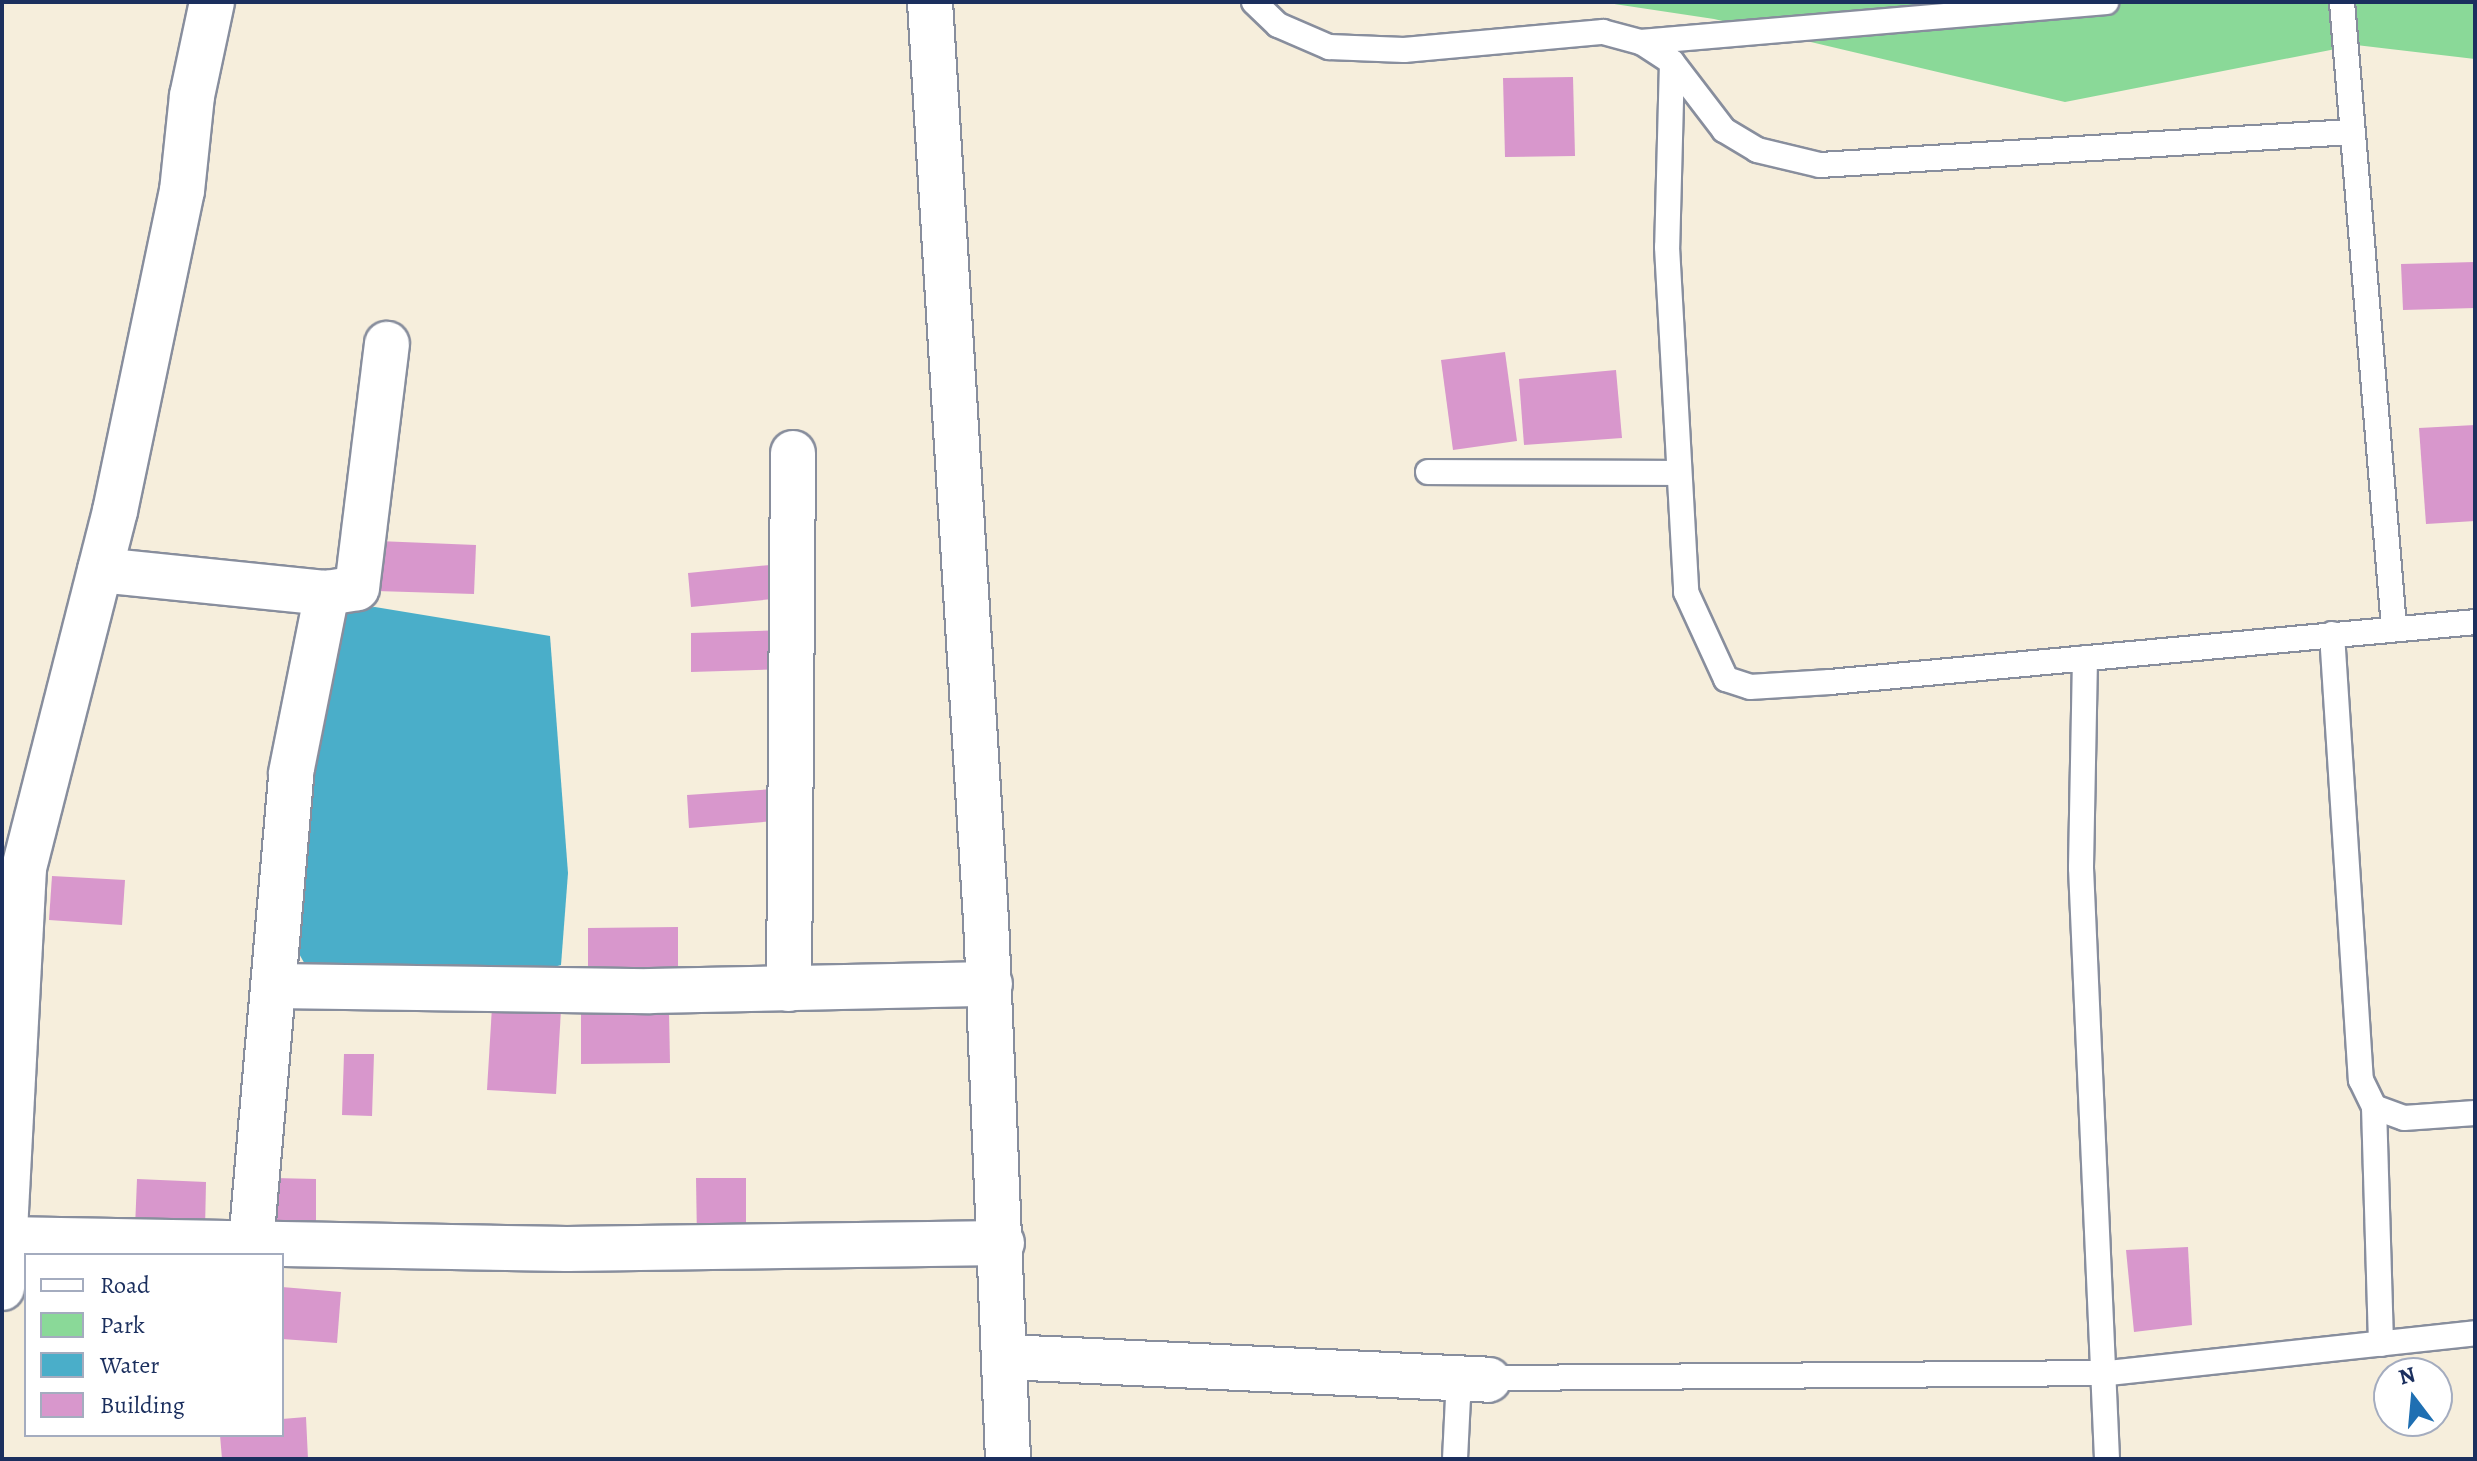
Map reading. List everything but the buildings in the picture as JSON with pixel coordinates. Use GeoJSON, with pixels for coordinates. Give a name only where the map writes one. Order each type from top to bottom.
{"type":"FeatureCollection","features":[{"type":"Feature","properties":{"kind":"street"},"geometry":{"type":"LineString","coordinates":[[2,1288],[17,938],[18,812],[100,570],[166,273],[212,2]]}},
{"type":"Feature","properties":{"kind":"street"},"geometry":{"type":"LineString","coordinates":[[930,2],[990,984],[1007,1357],[1008,1459]]}},
{"type":"Feature","properties":{"kind":"street"},"geometry":{"type":"LineString","coordinates":[[100,570],[327,593],[357,588],[364,573],[387,344]]}},
{"type":"Feature","properties":{"kind":"street"},"geometry":{"type":"LineString","coordinates":[[789,989],[793,453]]}},
{"type":"Feature","properties":{"kind":"street"},"geometry":{"type":"LineString","coordinates":[[251,1244],[291,773],[327,593]]}},
{"type":"Feature","properties":{"kind":"street"},"geometry":{"type":"LineString","coordinates":[[274,986],[789,989],[990,984]]}},
{"type":"Feature","properties":{"kind":"street"},"geometry":{"type":"LineString","coordinates":[[4,1239],[677,1250],[1002,1243]]}},
{"type":"Feature","properties":{"kind":"street"},"geometry":{"type":"LineString","coordinates":[[1007,1357],[1488,1380]]}},
{"type":"Feature","properties":{"kind":"lane"},"geometry":{"type":"LineString","coordinates":[[1254,2],[1278,25],[1329,47],[1404,50],[1603,32],[1641,42],[1672,62],[1724,130],[1757,150],[1820,165],[2351,132]]}},
{"type":"Feature","properties":{"kind":"lane"},"geometry":{"type":"LineString","coordinates":[[1641,42],[2106,2]]}},
{"type":"Feature","properties":{"kind":"lane"},"geometry":{"type":"LineString","coordinates":[[2342,2],[2394,628]]}},
{"type":"Feature","properties":{"kind":"lane"},"geometry":{"type":"LineString","coordinates":[[1672,62],[1667,247],[1686,592],[1726,679],[1750,687],[2475,622]]}},
{"type":"Feature","properties":{"kind":"lane"},"geometry":{"type":"LineString","coordinates":[[1428,472],[1679,473]]}},
{"type":"Feature","properties":{"kind":"lane"},"geometry":{"type":"LineString","coordinates":[[2332,634],[2361,1080],[2374,1107],[2381,1344]]}},
{"type":"Feature","properties":{"kind":"lane"},"geometry":{"type":"LineString","coordinates":[[2085,658],[2081,868],[2109,1373],[2107,1459]]}},
{"type":"Feature","properties":{"kind":"lane"},"geometry":{"type":"LineString","coordinates":[[2374,1107],[2404,1118],[2475,1113]]}},
{"type":"Feature","properties":{"kind":"lane"},"geometry":{"type":"LineString","coordinates":[[1455,1459],[1458,1397],[1469,1384],[1488,1380],[2109,1373],[2475,1333]]}},
{"type":"Feature","properties":{"kind":"green space"},"geometry":{"type":"Polygon","coordinates":[[[1601,2],[2475,2],[2475,59],[2356,45],[2065,102],[1714,19],[1601,2]]]}},
{"type":"Feature","properties":{"kind":"water"},"geometry":{"type":"Polygon","coordinates":[[[375,607],[550,636],[568,873],[561,965],[539,971],[307,968],[292,941],[314,731],[341,609],[375,607]]]}}]}
